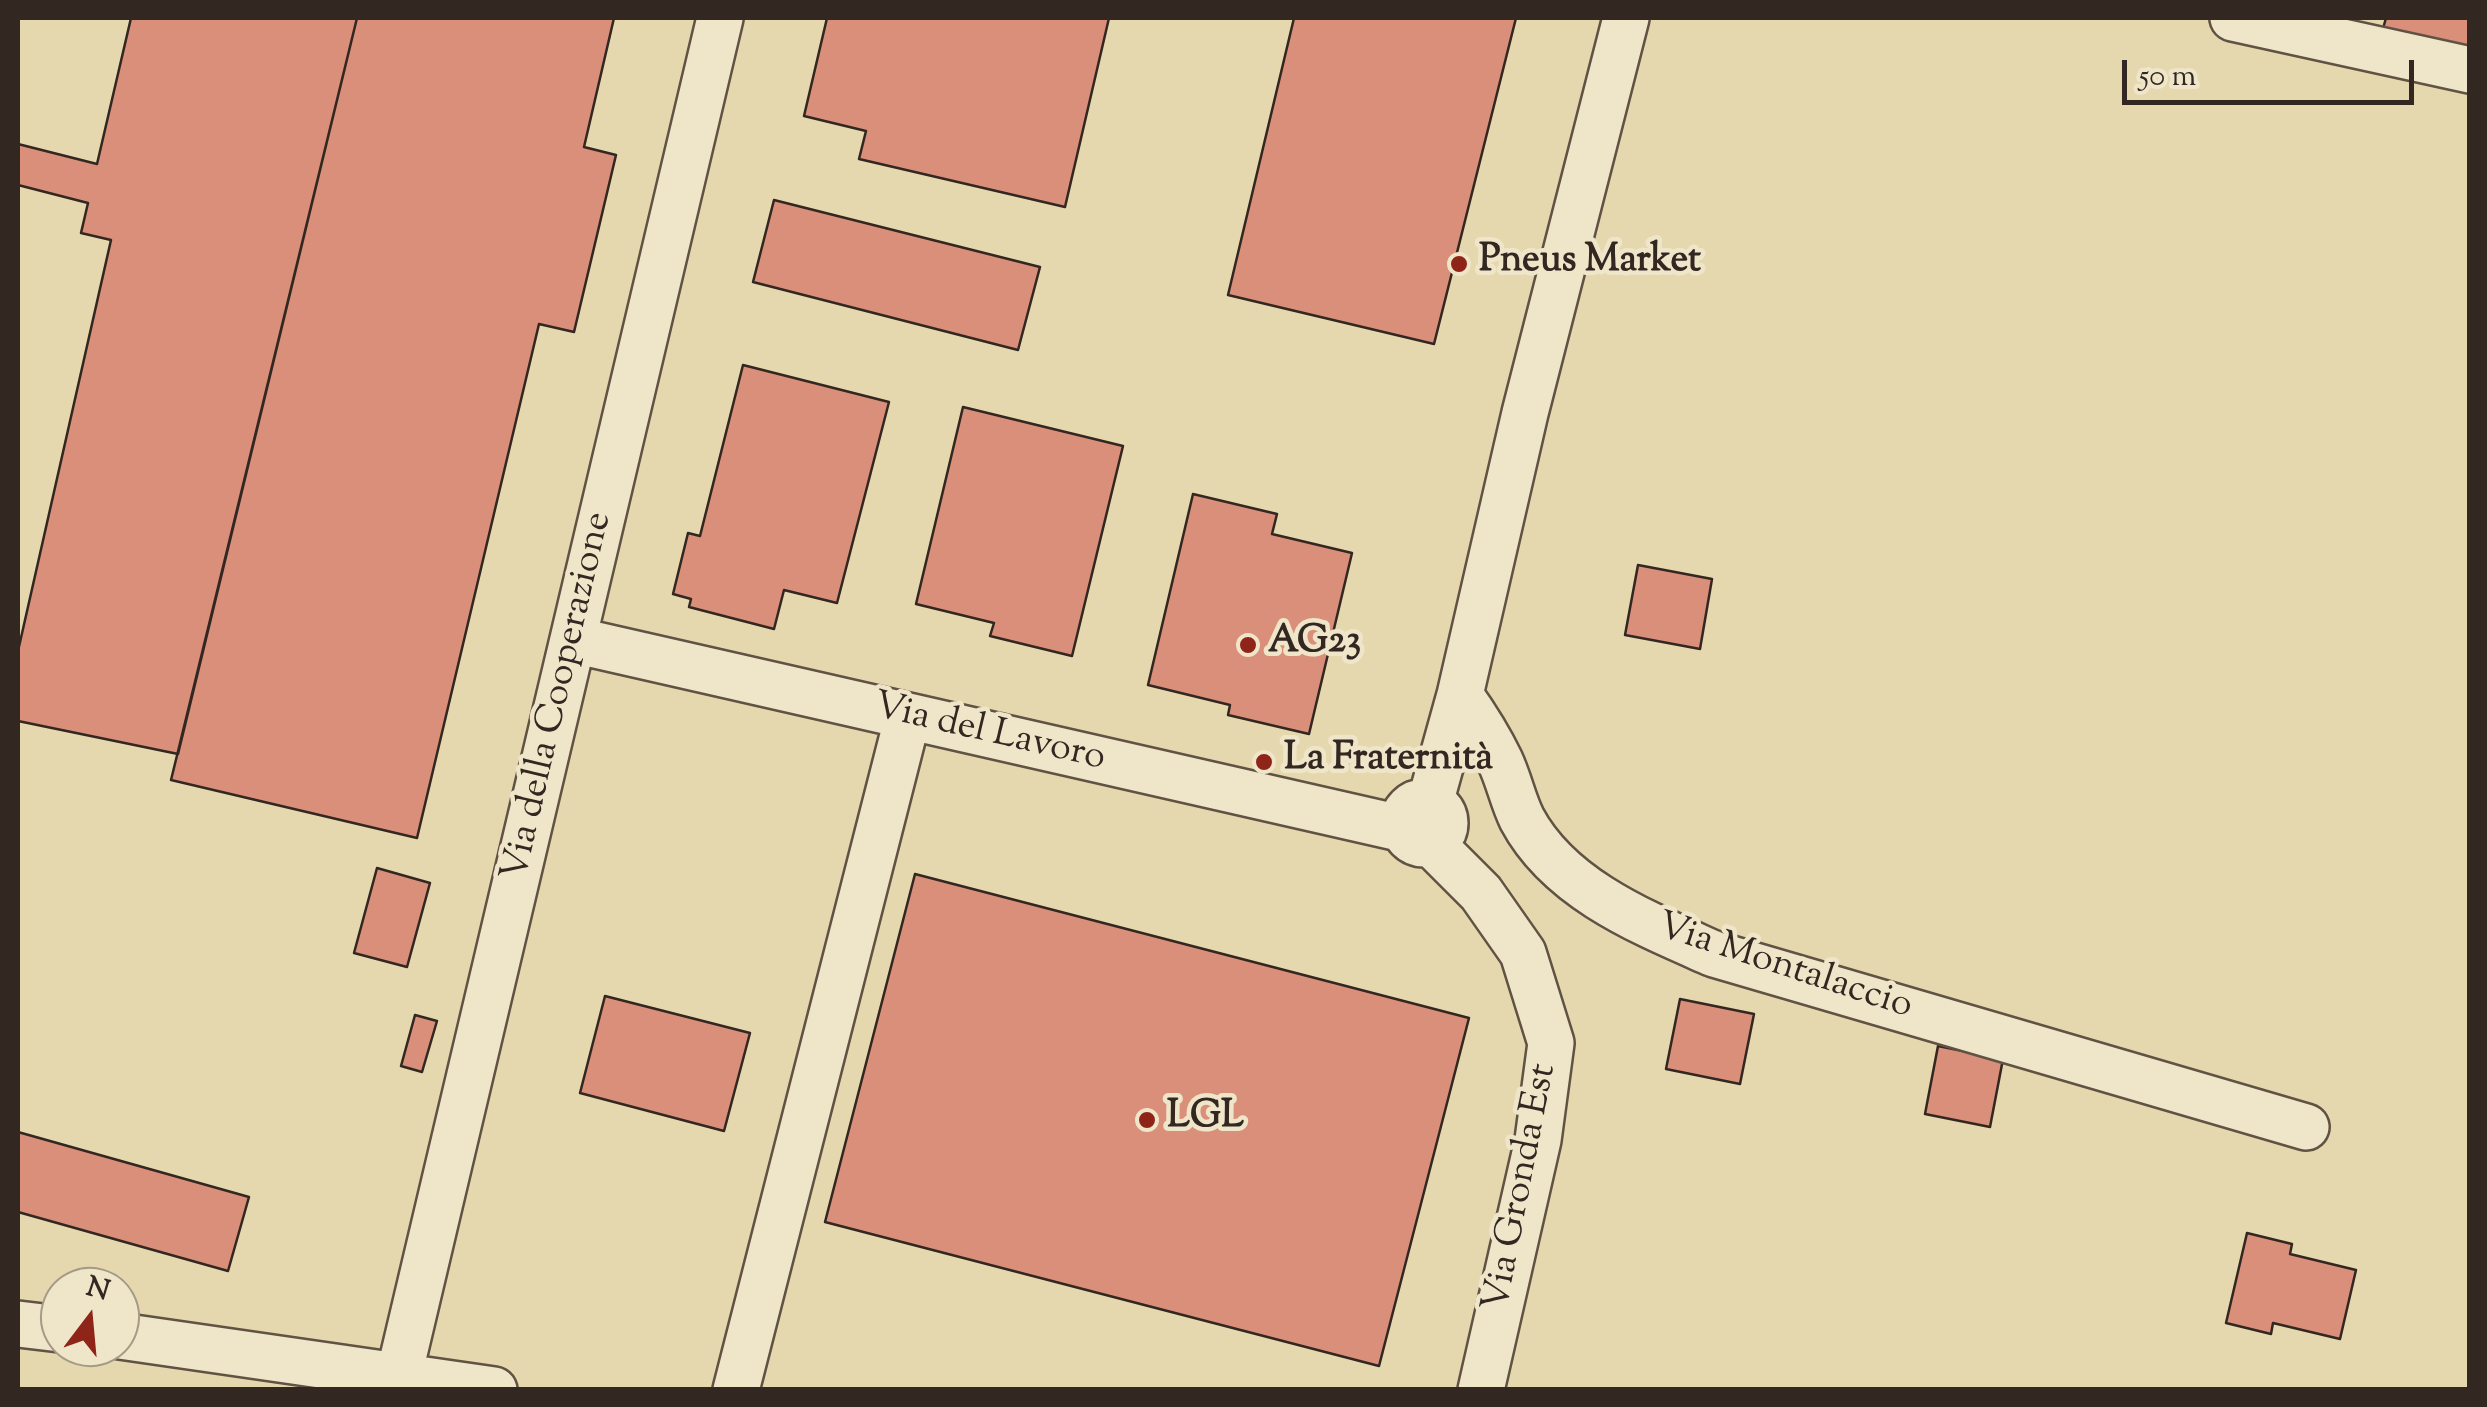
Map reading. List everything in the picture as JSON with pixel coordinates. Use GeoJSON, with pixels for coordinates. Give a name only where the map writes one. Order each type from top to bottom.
{"type":"FeatureCollection","features":[{"type":"Feature","properties":{"kind":"street","name":"Via della Cooperazione"},"geometry":{"type":"LineString","coordinates":[[399,1375],[720,18]]}},
{"type":"Feature","properties":{"kind":"street"},"geometry":{"type":"LineString","coordinates":[[1421,825],[1460,696],[1525,413],[1626,18]]}},
{"type":"Feature","properties":{"kind":"street"},"geometry":{"type":"LineString","coordinates":[[2233,18],[2470,70]]}},
{"type":"Feature","properties":{"kind":"street","name":"Via del Lavoro"},"geometry":{"type":"LineString","coordinates":[[574,640],[1421,825]]}},
{"type":"Feature","properties":{"kind":"street","name":"Via Montalaccio"},"geometry":{"type":"LineString","coordinates":[[1460,696],[1500,762],[1523,820],[1556,862],[1595,894],[1635,919],[1714,954],[2306,1127]]}},
{"type":"Feature","properties":{"kind":"street"},"geometry":{"type":"LineString","coordinates":[[736,1390],[908,716]]}},
{"type":"Feature","properties":{"kind":"street","name":"Via Gronda Est"},"geometry":{"type":"LineString","coordinates":[[1421,825],[1481,893],[1522,953],[1551,1043],[1538,1140],[1482,1390]]}},
{"type":"Feature","properties":{"kind":"street"},"geometry":{"type":"LineString","coordinates":[[140,1339],[494,1390]]}},
{"type":"Feature","properties":{"kind":"building"},"geometry":{"type":"Polygon","coordinates":[[[131,18],[357,18],[178,754],[18,721],[18,651],[111,240],[81,233],[88,203],[18,185],[18,144],[97,164],[131,18]]]}},
{"type":"Feature","properties":{"kind":"building"},"geometry":{"type":"Polygon","coordinates":[[[357,18],[614,18],[584,147],[616,155],[574,332],[539,324],[417,838],[171,780],[357,18]]]}},
{"type":"Feature","properties":{"kind":"building"},"geometry":{"type":"Polygon","coordinates":[[[827,18],[1109,18],[1065,207],[859,159],[866,131],[804,116],[827,18]]]}},
{"type":"Feature","properties":{"kind":"building"},"geometry":{"type":"Polygon","coordinates":[[[1294,18],[1516,18],[1434,344],[1228,295],[1294,18]]]}},
{"type":"Feature","properties":{"kind":"building"},"geometry":{"type":"Polygon","coordinates":[[[2386,18],[2470,18],[2470,54],[2382,32],[2386,18]]]}},
{"type":"Feature","properties":{"kind":"building"},"geometry":{"type":"Polygon","coordinates":[[[774,200],[1040,267],[1018,350],[753,282],[774,200]]]}},
{"type":"Feature","properties":{"kind":"building"},"geometry":{"type":"Polygon","coordinates":[[[743,365],[889,402],[837,603],[784,590],[774,629],[689,607],[691,599],[673,594],[688,533],[700,536],[743,365]]]}},
{"type":"Feature","properties":{"kind":"building"},"geometry":{"type":"Polygon","coordinates":[[[963,407],[1123,446],[1072,656],[990,636],[994,623],[916,604],[963,407]]]}},
{"type":"Feature","properties":{"kind":"building"},"geometry":{"type":"Polygon","coordinates":[[[1193,494],[1277,514],[1272,534],[1352,553],[1309,734],[1228,715],[1230,705],[1148,685],[1193,494]]]}},
{"type":"Feature","properties":{"kind":"building"},"geometry":{"type":"Polygon","coordinates":[[[1638,565],[1712,579],[1700,649],[1625,635],[1638,565]]]}},
{"type":"Feature","properties":{"kind":"building"},"geometry":{"type":"Polygon","coordinates":[[[377,868],[430,883],[407,967],[354,953],[377,868]]]}},
{"type":"Feature","properties":{"kind":"building","name":"LGL"},"geometry":{"type":"Polygon","coordinates":[[[915,874],[1469,1018],[1379,1366],[825,1222],[915,874]]]}},
{"type":"Feature","properties":{"kind":"building"},"geometry":{"type":"Polygon","coordinates":[[[605,996],[750,1033],[724,1131],[580,1093],[605,996]]]}},
{"type":"Feature","properties":{"kind":"building"},"geometry":{"type":"Polygon","coordinates":[[[1680,999],[1754,1014],[1740,1084],[1666,1069],[1680,999]]]}},
{"type":"Feature","properties":{"kind":"building"},"geometry":{"type":"Polygon","coordinates":[[[415,1015],[437,1021],[422,1072],[401,1066],[415,1015]]]}},
{"type":"Feature","properties":{"kind":"building"},"geometry":{"type":"Polygon","coordinates":[[[1938,1046],[2003,1059],[1990,1127],[1925,1114],[1938,1046]]]}},
{"type":"Feature","properties":{"kind":"building"},"geometry":{"type":"Polygon","coordinates":[[[18,1132],[249,1197],[228,1271],[18,1212],[18,1132]]]}},
{"type":"Feature","properties":{"kind":"building"},"geometry":{"type":"Polygon","coordinates":[[[2247,1233],[2292,1244],[2290,1254],[2356,1270],[2340,1339],[2273,1323],[2271,1334],[2226,1323],[2247,1233]]]}},
{"type":"Feature","properties":{"kind":"place","name":"Pneus Market"},"geometry":{"type":"Point","coordinates":[1459,264]}},
{"type":"Feature","properties":{"kind":"place","name":"AG23"},"geometry":{"type":"Point","coordinates":[1248,645]}},
{"type":"Feature","properties":{"kind":"place","name":"La Fraternità"},"geometry":{"type":"Point","coordinates":[1264,762]}},
{"type":"Feature","properties":{"kind":"place","name":"LGL"},"geometry":{"type":"Point","coordinates":[1147,1120]}}]}
